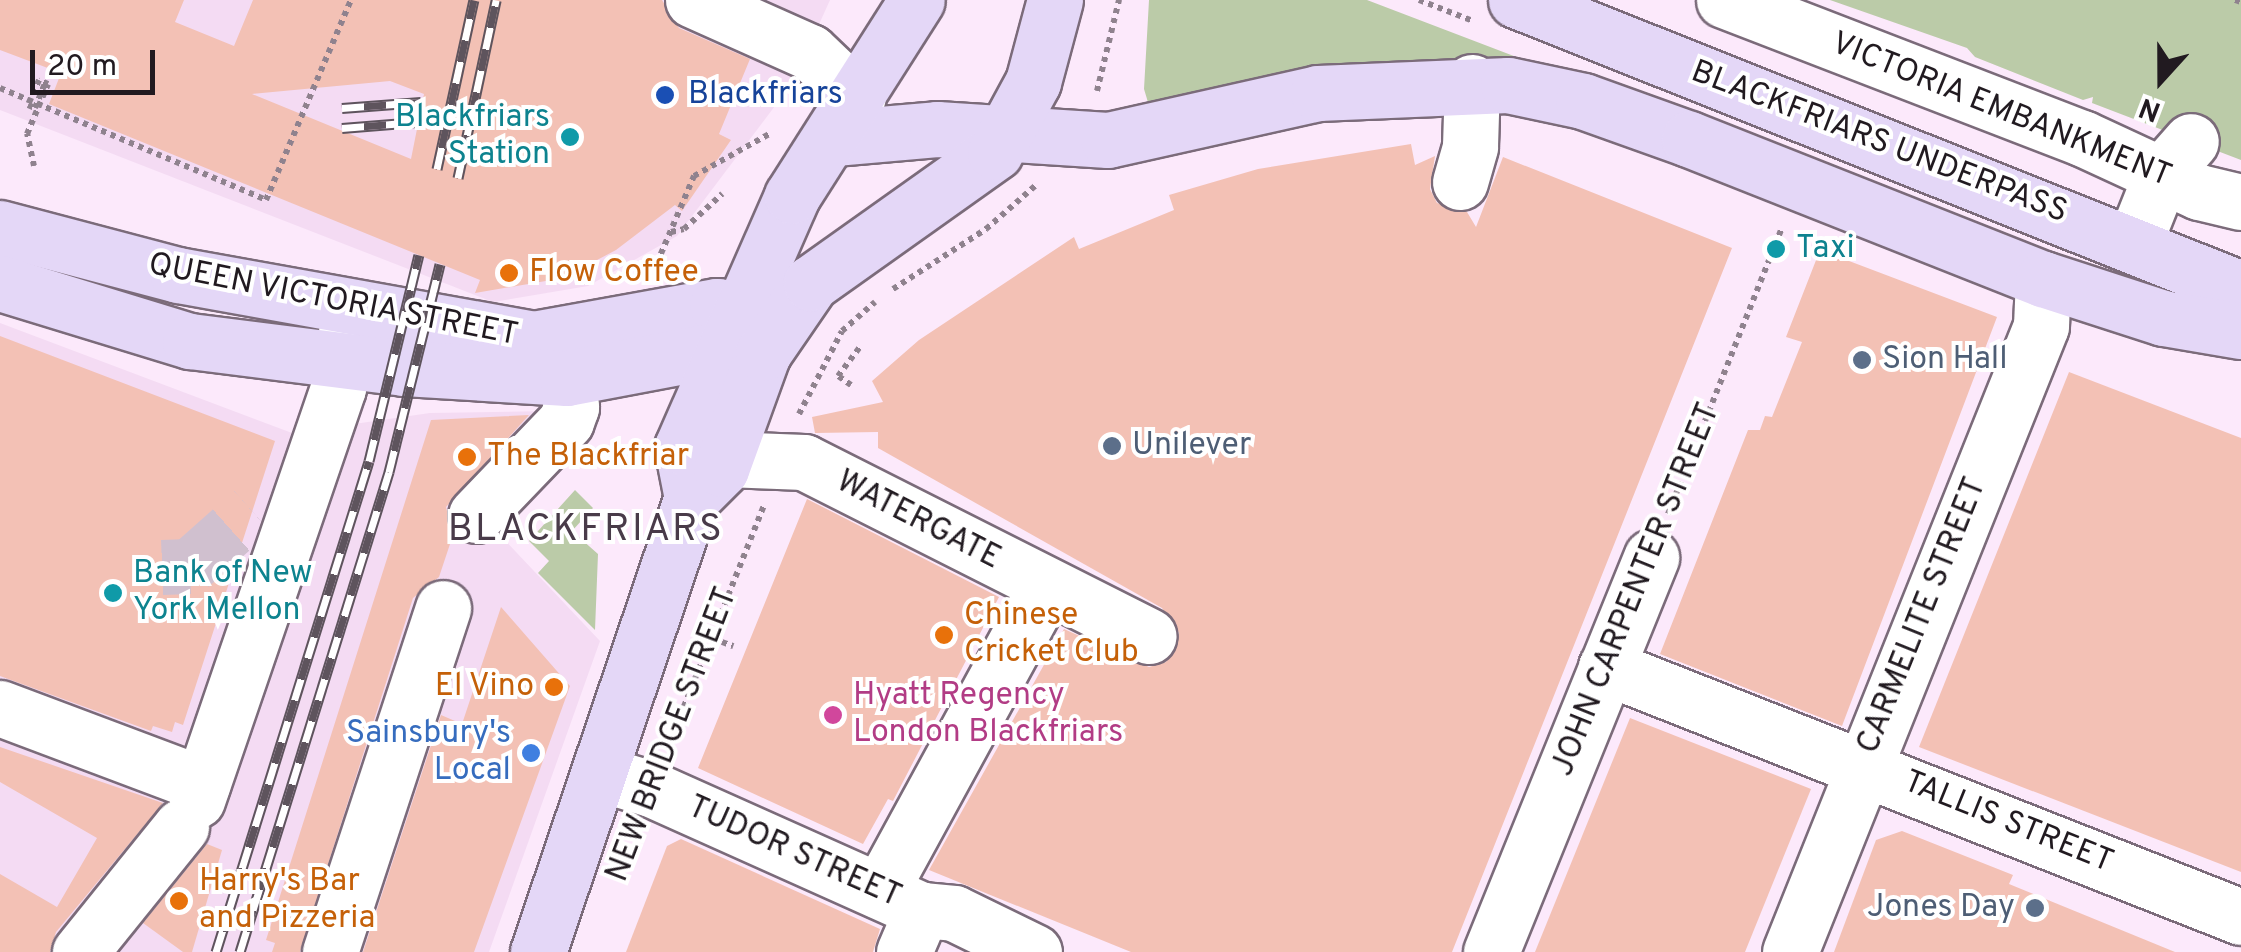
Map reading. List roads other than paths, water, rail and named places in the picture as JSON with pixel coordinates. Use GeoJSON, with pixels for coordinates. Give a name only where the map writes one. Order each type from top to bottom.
{"type":"FeatureCollection","features":[{"type":"Feature","properties":{"kind":"main road","name":"NEW BRIDGE STREET"},"geometry":{"type":"LineString","coordinates":[[538,952],[626,782],[709,479],[682,447],[768,321],[792,196],[846,118],[917,0]]}},
{"type":"Feature","properties":{"kind":"main road","name":"BLACKFRIARS UNDERPASS"},"geometry":{"type":"LineString","coordinates":[[1516,0],[2134,243],[2241,289]]}},
{"type":"Feature","properties":{"kind":"main road"},"geometry":{"type":"LineString","coordinates":[[768,321],[980,164],[1008,136],[1033,82],[1050,3]]}},
{"type":"Feature","properties":{"kind":"main road"},"geometry":{"type":"LineString","coordinates":[[846,118],[936,130],[1108,140],[1318,92],[1472,82],[1583,101],[2043,279],[2163,318],[2241,330]]}},
{"type":"Feature","properties":{"kind":"main road","name":"QUEEN VICTORIA STREET"},"geometry":{"type":"LineString","coordinates":[[0,228],[178,275],[346,334]]}},
{"type":"Feature","properties":{"kind":"main road","name":"QUEEN VICTORIA STREET"},"geometry":{"type":"LineString","coordinates":[[0,283],[190,340],[472,332],[564,357],[685,310],[768,321]]}},
{"type":"Feature","properties":{"kind":"street"},"geometry":{"type":"LineString","coordinates":[[693,0],[810,52],[846,118]]}},
{"type":"Feature","properties":{"kind":"street","name":"VICTORIA EMBANKMENT"},"geometry":{"type":"LineString","coordinates":[[1724,0],[2082,138],[2176,158],[2233,199]]}},
{"type":"Feature","properties":{"kind":"street"},"geometry":{"type":"LineString","coordinates":[[1460,182],[1470,146],[1472,82]]}},
{"type":"Feature","properties":{"kind":"street"},"geometry":{"type":"LineString","coordinates":[[2134,243],[2176,158]]}},
{"type":"Feature","properties":{"kind":"street","name":"CARMELITE STREET"},"geometry":{"type":"LineString","coordinates":[[1790,952],[2042,326],[2043,279]]}},
{"type":"Feature","properties":{"kind":"street"},"geometry":{"type":"LineString","coordinates":[[80,952],[193,804],[272,518],[346,334]]}},
{"type":"Feature","properties":{"kind":"street"},"geometry":{"type":"LineString","coordinates":[[476,515],[566,421],[572,407],[564,357]]}},
{"type":"Feature","properties":{"kind":"street","name":"WATERGATE"},"geometry":{"type":"LineString","coordinates":[[709,479],[781,460],[812,466],[1126,623]]}},
{"type":"Feature","properties":{"kind":"street","name":"JOHN CARPENTER STREET"},"geometry":{"type":"LineString","coordinates":[[1491,952],[1650,557]]}},
{"type":"Feature","properties":{"kind":"street"},"geometry":{"type":"LineString","coordinates":[[909,916],[1046,586]]}},
{"type":"Feature","properties":{"kind":"street"},"geometry":{"type":"LineString","coordinates":[[330,952],[443,608]]}},
{"type":"Feature","properties":{"kind":"street","name":"TALLIS STREET"},"geometry":{"type":"LineString","coordinates":[[1606,667],[1863,764],[2241,917]]}},
{"type":"Feature","properties":{"kind":"street"},"geometry":{"type":"LineString","coordinates":[[0,708],[193,804]]}},
{"type":"Feature","properties":{"kind":"street","name":"TUDOR STREET"},"geometry":{"type":"LineString","coordinates":[[626,782],[723,820],[980,952]]}},
{"type":"Feature","properties":{"kind":"street","name":"TUDOR STREET"},"geometry":{"type":"LineString","coordinates":[[909,916],[954,913],[1034,952]]}},
{"type":"Feature","properties":{"kind":"tunnel"},"geometry":{"type":"LineString","coordinates":[[162,567],[190,566],[252,511]]}},
{"type":"Feature","properties":{"kind":"railway"},"geometry":{"type":"LineString","coordinates":[[437,169],[474,0]]}},
{"type":"Feature","properties":{"kind":"railway"},"geometry":{"type":"LineString","coordinates":[[458,178],[496,0]]}},
{"type":"Feature","properties":{"kind":"railway"},"geometry":{"type":"LineString","coordinates":[[342,108],[421,102]]}},
{"type":"Feature","properties":{"kind":"railway"},"geometry":{"type":"LineString","coordinates":[[342,128],[417,122]]}},
{"type":"Feature","properties":{"kind":"railway"},"geometry":{"type":"LineString","coordinates":[[216,952],[369,461],[419,255]]}},
{"type":"Feature","properties":{"kind":"railway"},"geometry":{"type":"LineString","coordinates":[[240,952],[389,472],[440,264]]}},
{"type":"Feature","properties":{"kind":"place","name":"Blackfriars"},"geometry":{"type":"Point","coordinates":[665,95]}},
{"type":"Feature","properties":{"kind":"place","name":"Blackfriars Station"},"geometry":{"type":"Point","coordinates":[570,137]}},
{"type":"Feature","properties":{"kind":"place","name":"Taxi"},"geometry":{"type":"Point","coordinates":[1776,249]}},
{"type":"Feature","properties":{"kind":"place","name":"Flow Coffee"},"geometry":{"type":"Point","coordinates":[509,273]}},
{"type":"Feature","properties":{"kind":"place","name":"Sion Hall"},"geometry":{"type":"Point","coordinates":[1862,360]}},
{"type":"Feature","properties":{"kind":"place","name":"Unilever"},"geometry":{"type":"Point","coordinates":[1112,446]}},
{"type":"Feature","properties":{"kind":"place","name":"The Blackfriar"},"geometry":{"type":"Point","coordinates":[467,457]}},
{"type":"Feature","properties":{"kind":"place","name":"Bank of New York Mellon"},"geometry":{"type":"Point","coordinates":[113,593]}},
{"type":"Feature","properties":{"kind":"place","name":"Chinese Cricket Club"},"geometry":{"type":"Point","coordinates":[944,635]}},
{"type":"Feature","properties":{"kind":"place","name":"El Vino"},"geometry":{"type":"Point","coordinates":[554,687]}},
{"type":"Feature","properties":{"kind":"place","name":"Hyatt Regency London Blackfriars"},"geometry":{"type":"Point","coordinates":[833,715]}},
{"type":"Feature","properties":{"kind":"place","name":"Sainsbury's Local"},"geometry":{"type":"Point","coordinates":[531,753]}},
{"type":"Feature","properties":{"kind":"place","name":"Harry's Bar and Pizzeria"},"geometry":{"type":"Point","coordinates":[179,901]}},
{"type":"Feature","properties":{"kind":"place","name":"Jones Day"},"geometry":{"type":"Point","coordinates":[2035,908]}},
{"type":"Feature","properties":{"kind":"district","name":"BLACKFRIARS"},"geometry":{"type":"Point","coordinates":[586,531]}}]}
